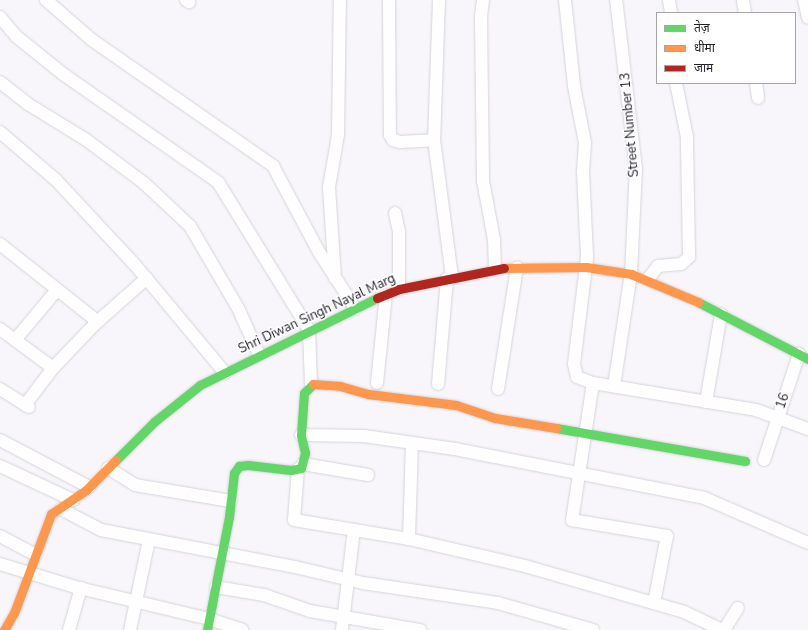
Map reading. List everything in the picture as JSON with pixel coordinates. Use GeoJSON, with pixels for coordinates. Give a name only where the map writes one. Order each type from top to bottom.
{"type":"FeatureCollection","features":[{"type":"Feature","properties":{"kind":"street"},"geometry":{"type":"LineString","coordinates":[[46,0],[92,40],[272,166],[335,278],[355,308]]}},
{"type":"Feature","properties":{"kind":"street"},"geometry":{"type":"LineString","coordinates":[[335,278],[329,187],[338,135],[340,0]]}},
{"type":"Feature","properties":{"kind":"street"},"geometry":{"type":"LineString","coordinates":[[389,0],[390,135],[394,140],[400,142],[434,140]]}},
{"type":"Feature","properties":{"kind":"street"},"geometry":{"type":"LineString","coordinates":[[438,384],[450,277],[434,140],[439,0]]}},
{"type":"Feature","properties":{"kind":"street"},"geometry":{"type":"LineString","coordinates":[[483,0],[481,17],[483,181],[494,240],[495,269]]}},
{"type":"Feature","properties":{"kind":"street"},"geometry":{"type":"LineString","coordinates":[[565,0],[574,86],[585,143],[583,172],[587,238],[586,267],[574,371],[577,377],[593,383],[778,416],[764,460]]}},
{"type":"Feature","properties":{"kind":"street","name":"Street Number 13"},"geometry":{"type":"LineString","coordinates":[[614,386],[631,274],[636,169],[616,0]]}},
{"type":"Feature","properties":{"kind":"street"},"geometry":{"type":"LineString","coordinates":[[669,0],[671,12]]}},
{"type":"Feature","properties":{"kind":"street"},"geometry":{"type":"LineString","coordinates":[[743,0],[745,12]]}},
{"type":"Feature","properties":{"kind":"street"},"geometry":{"type":"LineString","coordinates":[[804,0],[808,18]]}},
{"type":"Feature","properties":{"kind":"street"},"geometry":{"type":"LineString","coordinates":[[0,17],[17,37],[63,74],[215,179],[235,206],[309,330],[311,385]]}},
{"type":"Feature","properties":{"kind":"street"},"geometry":{"type":"LineString","coordinates":[[0,82],[28,104],[85,140],[144,183],[190,226],[238,308],[260,354]]}},
{"type":"Feature","properties":{"kind":"street"},"geometry":{"type":"LineString","coordinates":[[648,279],[658,266],[681,264],[689,256],[687,137],[676,84]]}},
{"type":"Feature","properties":{"kind":"street"},"geometry":{"type":"LineString","coordinates":[[756,84],[758,98]]}},
{"type":"Feature","properties":{"kind":"street"},"geometry":{"type":"LineString","coordinates":[[0,132],[56,180],[147,278],[224,373]]}},
{"type":"Feature","properties":{"kind":"street"},"geometry":{"type":"LineString","coordinates":[[395,213],[399,232],[399,289]]}},
{"type":"Feature","properties":{"kind":"street"},"geometry":{"type":"LineString","coordinates":[[0,244],[98,322]]}},
{"type":"Feature","properties":{"kind":"street"},"geometry":{"type":"LineString","coordinates":[[498,389],[517,267]]}},
{"type":"Feature","properties":{"kind":"street","name":"Shri Diwan Singh Nayal Marg"},"geometry":{"type":"LineString","coordinates":[[4,630],[14,613],[50,514],[61,509],[89,487],[154,422],[200,385],[309,330],[399,289],[450,277],[495,269],[517,267],[586,267],[631,274],[648,279],[803,357]]}},
{"type":"Feature","properties":{"kind":"street"},"geometry":{"type":"LineString","coordinates":[[0,389],[27,406],[53,368],[98,322],[147,278]]}},
{"type":"Feature","properties":{"kind":"street"},"geometry":{"type":"LineString","coordinates":[[15,340],[57,290]]}},
{"type":"Feature","properties":{"kind":"street"},"geometry":{"type":"LineString","coordinates":[[377,383],[386,294]]}},
{"type":"Feature","properties":{"kind":"street"},"geometry":{"type":"LineString","coordinates":[[706,402],[720,314]]}},
{"type":"Feature","properties":{"kind":"street"},"geometry":{"type":"LineString","coordinates":[[0,329],[53,368]]}},
{"type":"Feature","properties":{"kind":"street","name":"16"},"geometry":{"type":"LineString","coordinates":[[803,357],[778,416],[808,429]]}},
{"type":"Feature","properties":{"kind":"street"},"geometry":{"type":"LineString","coordinates":[[738,608],[723,630],[691,614],[525,566],[409,539],[294,520],[301,466],[305,453],[301,435],[304,393],[314,383],[340,386],[368,394],[456,404],[495,418],[518,420],[585,434],[677,447],[744,461]]}},
{"type":"Feature","properties":{"kind":"street"},"geometry":{"type":"LineString","coordinates":[[593,383],[572,520],[667,536],[654,603]]}},
{"type":"Feature","properties":{"kind":"street"},"geometry":{"type":"LineString","coordinates":[[301,435],[364,436],[412,443],[704,498],[808,543]]}},
{"type":"Feature","properties":{"kind":"street"},"geometry":{"type":"LineString","coordinates":[[0,440],[89,487]]}},
{"type":"Feature","properties":{"kind":"street"},"geometry":{"type":"LineString","coordinates":[[409,539],[412,443]]}},
{"type":"Feature","properties":{"kind":"street"},"geometry":{"type":"LineString","coordinates":[[0,466],[73,500]]}},
{"type":"Feature","properties":{"kind":"street"},"geometry":{"type":"LineString","coordinates":[[208,625],[222,555],[234,473],[239,466],[301,466],[368,475]]}},
{"type":"Feature","properties":{"kind":"street"},"geometry":{"type":"LineString","coordinates":[[108,468],[135,485],[231,501]]}},
{"type":"Feature","properties":{"kind":"street"},"geometry":{"type":"LineString","coordinates":[[61,509],[101,530],[222,555],[295,566],[347,579],[498,603],[593,630]]}},
{"type":"Feature","properties":{"kind":"street"},"geometry":{"type":"LineString","coordinates":[[342,630],[354,530]]}},
{"type":"Feature","properties":{"kind":"street"},"geometry":{"type":"LineString","coordinates":[[0,536],[35,555]]}},
{"type":"Feature","properties":{"kind":"street"},"geometry":{"type":"LineString","coordinates":[[130,630],[138,601],[149,540]]}},
{"type":"Feature","properties":{"kind":"street"},"geometry":{"type":"LineString","coordinates":[[0,564],[81,588],[138,601],[208,625],[242,630]]}},
{"type":"Feature","properties":{"kind":"street"},"geometry":{"type":"LineString","coordinates":[[216,586],[264,595],[310,611],[420,630]]}},
{"type":"Feature","properties":{"kind":"street"},"geometry":{"type":"LineString","coordinates":[[69,630],[81,588]]}},
{"type":"Feature","properties":{"kind":"traffic: fast"},"geometry":{"type":"LineString","coordinates":[[116,460],[154,422],[200,385],[377,298]]}},
{"type":"Feature","properties":{"kind":"traffic: fast"},"geometry":{"type":"LineString","coordinates":[[698,302],[808,359]]}},
{"type":"Feature","properties":{"kind":"traffic: fast"},"geometry":{"type":"LineString","coordinates":[[207,630],[229,517],[234,473],[239,466],[248,465],[291,470],[301,468],[305,453],[301,435],[304,393],[313,384]]}},
{"type":"Feature","properties":{"kind":"traffic: fast"},"geometry":{"type":"LineString","coordinates":[[556,428],[745,461]]}},
{"type":"Feature","properties":{"kind":"traffic: slow"},"geometry":{"type":"LineString","coordinates":[[504,268],[586,267],[631,274],[698,302]]}},
{"type":"Feature","properties":{"kind":"traffic: slow"},"geometry":{"type":"LineString","coordinates":[[313,384],[340,386],[368,394],[456,405],[495,418],[556,428]]}},
{"type":"Feature","properties":{"kind":"traffic: slow"},"geometry":{"type":"LineString","coordinates":[[4,630],[14,613],[51,514],[86,490],[116,460]]}},
{"type":"Feature","properties":{"kind":"traffic: jam"},"geometry":{"type":"LineString","coordinates":[[377,298],[399,289],[504,268]]}}]}
